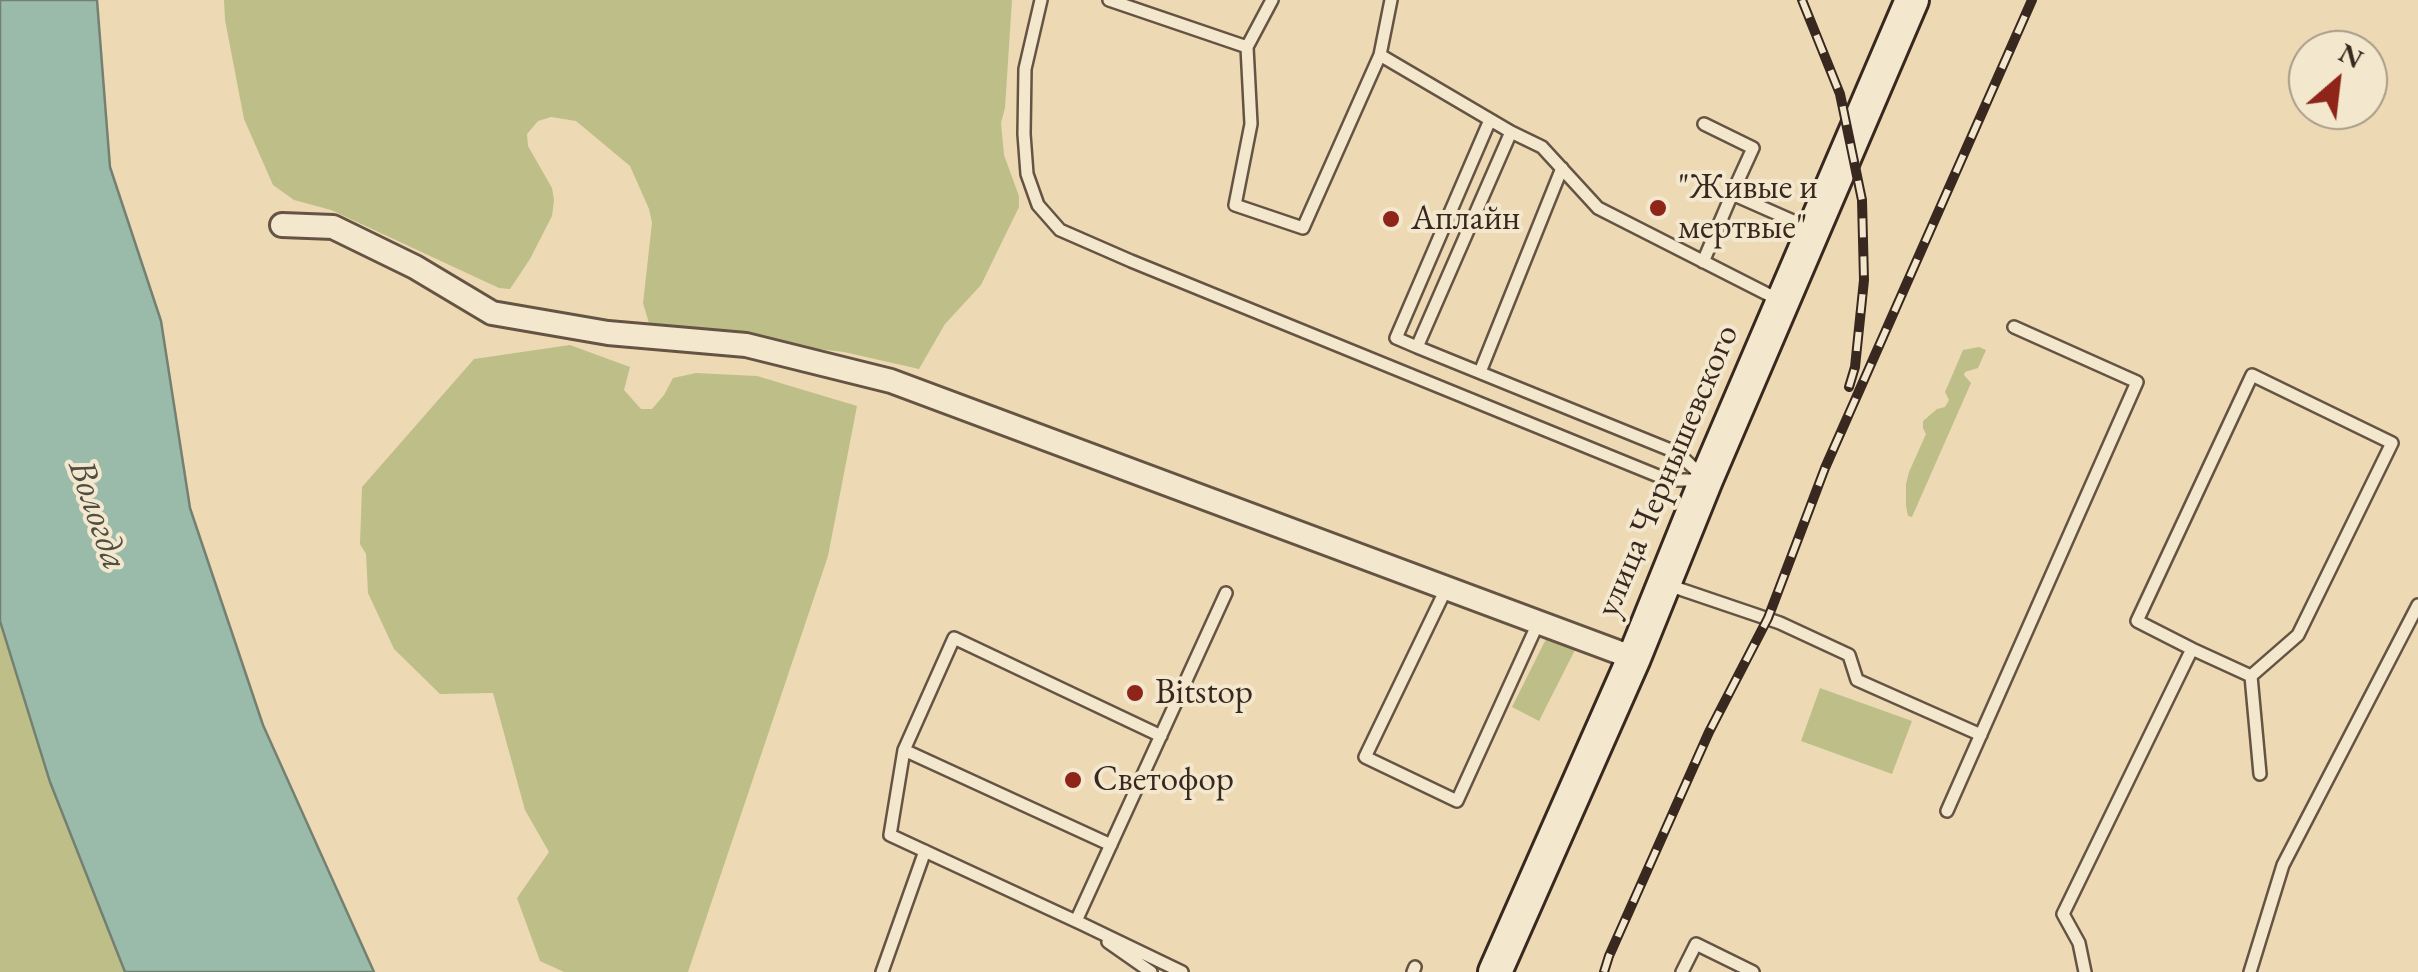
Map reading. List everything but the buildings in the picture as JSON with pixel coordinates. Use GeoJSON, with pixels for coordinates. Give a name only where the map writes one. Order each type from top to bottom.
{"type":"FeatureCollection","features":[{"type":"Feature","properties":{"kind":"main road","name":"улица Чернышевского"},"geometry":{"type":"LineString","coordinates":[[1495,972],[1634,658],[1912,0]]}},
{"type":"Feature","properties":{"kind":"street"},"geometry":{"type":"LineString","coordinates":[[282,225],[333,227],[415,266],[492,313],[608,333],[746,345],[892,381],[1634,658]]}},
{"type":"Feature","properties":{"kind":"lane"},"geometry":{"type":"LineString","coordinates":[[1041,0],[1026,69],[1024,134],[1028,174],[1038,205],[1060,230],[1668,480],[1706,480]]}},
{"type":"Feature","properties":{"kind":"lane"},"geometry":{"type":"LineString","coordinates":[[1108,0],[1247,47]]}},
{"type":"Feature","properties":{"kind":"lane"},"geometry":{"type":"LineString","coordinates":[[1272,0],[1247,47],[1251,124],[1235,205],[1303,228],[1380,55],[1391,0]]}},
{"type":"Feature","properties":{"kind":"lane"},"geometry":{"type":"LineString","coordinates":[[1380,55],[1542,147],[1598,208],[1782,302]]}},
{"type":"Feature","properties":{"kind":"lane"},"geometry":{"type":"LineString","coordinates":[[1490,120],[1396,338],[1678,453],[1706,480]]}},
{"type":"Feature","properties":{"kind":"lane"},"geometry":{"type":"LineString","coordinates":[[1703,262],[1753,148],[1704,124]]}},
{"type":"Feature","properties":{"kind":"lane"},"geometry":{"type":"LineString","coordinates":[[1417,347],[1510,132]]}},
{"type":"Feature","properties":{"kind":"lane"},"geometry":{"type":"LineString","coordinates":[[1480,372],[1562,168]]}},
{"type":"Feature","properties":{"kind":"lane"},"geometry":{"type":"LineString","coordinates":[[1732,194],[1813,230]]}},
{"type":"Feature","properties":{"kind":"lane"},"geometry":{"type":"LineString","coordinates":[[1947,811],[2138,382],[2014,327]]}},
{"type":"Feature","properties":{"kind":"lane"},"geometry":{"type":"LineString","coordinates":[[2252,376],[2392,443],[2298,634],[2251,676],[2137,621],[2252,376]]}},
{"type":"Feature","properties":{"kind":"lane"},"geometry":{"type":"LineString","coordinates":[[1664,583],[1780,623],[1849,656],[1858,680],[1981,734]]}},
{"type":"Feature","properties":{"kind":"lane"},"geometry":{"type":"LineString","coordinates":[[1448,587],[1365,756],[1457,802],[1539,621]]}},
{"type":"Feature","properties":{"kind":"lane"},"geometry":{"type":"LineString","coordinates":[[1076,921],[1226,593]]}},
{"type":"Feature","properties":{"kind":"lane"},"geometry":{"type":"LineString","coordinates":[[2250,972],[2282,865],[2418,604]]}},
{"type":"Feature","properties":{"kind":"lane"},"geometry":{"type":"LineString","coordinates":[[1161,736],[954,638],[904,750],[890,835],[1182,972]]}},
{"type":"Feature","properties":{"kind":"lane"},"geometry":{"type":"LineString","coordinates":[[2085,972],[2080,944],[2064,914],[2192,649]]}},
{"type":"Feature","properties":{"kind":"lane"},"geometry":{"type":"LineString","coordinates":[[2251,676],[2260,774]]}},
{"type":"Feature","properties":{"kind":"lane"},"geometry":{"type":"LineString","coordinates":[[904,750],[1111,845]]}},
{"type":"Feature","properties":{"kind":"lane"},"geometry":{"type":"LineString","coordinates":[[882,972],[925,850]]}},
{"type":"Feature","properties":{"kind":"lane"},"geometry":{"type":"LineString","coordinates":[[1076,921],[1151,972]]}},
{"type":"Feature","properties":{"kind":"lane"},"geometry":{"type":"LineString","coordinates":[[1682,972],[1696,944],[1752,972]]}},
{"type":"Feature","properties":{"kind":"green space"},"geometry":{"type":"Polygon","coordinates":[[[224,0],[1012,0],[1001,123],[1004,155],[1019,196],[1019,207],[981,285],[945,324],[919,369],[844,352],[651,330],[643,303],[652,223],[649,209],[630,166],[576,121],[551,117],[538,121],[527,134],[528,146],[552,188],[552,216],[510,289],[499,288],[331,210],[294,200],[273,185],[244,119],[224,0]]]}},
{"type":"Feature","properties":{"kind":"green space"},"geometry":{"type":"Polygon","coordinates":[[[570,345],[630,367],[624,390],[641,409],[652,409],[673,378],[696,373],[757,376],[857,406],[828,556],[688,972],[564,972],[540,961],[517,898],[549,852],[525,810],[493,693],[440,694],[394,649],[368,593],[366,554],[360,544],[362,487],[474,359],[570,345]]]}},
{"type":"Feature","properties":{"kind":"green space"},"geometry":{"type":"Polygon","coordinates":[[[1963,350],[1986,350],[1978,368],[1965,372],[1971,383],[1912,517],[1908,516],[1906,484],[1926,434],[1923,421],[1949,400],[1945,392],[1963,350]]]}},
{"type":"Feature","properties":{"kind":"green space"},"geometry":{"type":"Polygon","coordinates":[[[0,621],[50,782],[125,972],[0,972],[0,621]]]}},
{"type":"Feature","properties":{"kind":"green space"},"geometry":{"type":"Polygon","coordinates":[[[1549,633],[1576,648],[1539,721],[1512,707],[1549,633]]]}},
{"type":"Feature","properties":{"kind":"green space"},"geometry":{"type":"Polygon","coordinates":[[[1820,688],[1912,721],[1892,774],[1801,741],[1820,688]]]}},
{"type":"Feature","properties":{"kind":"water","name":"Вологда"},"geometry":{"type":"Polygon","coordinates":[[[0,0],[97,0],[110,167],[161,321],[190,508],[263,725],[374,972],[125,972],[50,782],[0,621],[0,0]]]}},
{"type":"Feature","properties":{"kind":"railway"},"geometry":{"type":"LineString","coordinates":[[1802,0],[1840,94],[1862,200],[1864,280],[1855,367],[1849,387]]}},
{"type":"Feature","properties":{"kind":"railway"},"geometry":{"type":"LineString","coordinates":[[1604,972],[1709,732],[1768,618],[1825,468],[2032,0]]}},
{"type":"Feature","properties":{"kind":"place","name":"\"Живые и мертвые\""},"geometry":{"type":"Point","coordinates":[1658,208]}},
{"type":"Feature","properties":{"kind":"place","name":"Аплайн"},"geometry":{"type":"Point","coordinates":[1391,219]}},
{"type":"Feature","properties":{"kind":"place","name":"Bitstop"},"geometry":{"type":"Point","coordinates":[1135,693]}},
{"type":"Feature","properties":{"kind":"place","name":"Светофор"},"geometry":{"type":"Point","coordinates":[1073,780]}}]}
